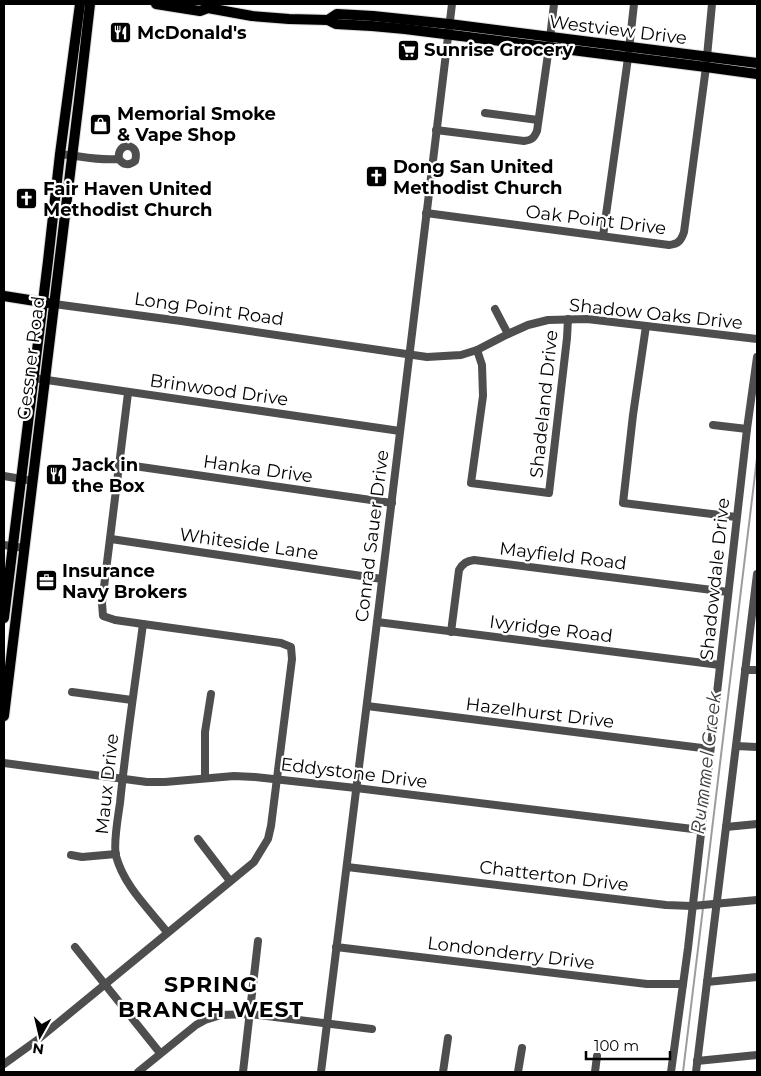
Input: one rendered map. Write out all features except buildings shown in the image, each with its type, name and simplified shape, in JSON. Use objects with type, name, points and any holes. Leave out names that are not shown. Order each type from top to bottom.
[{"type":"main road","name":"Gessner Road","points":[[4,614],[8,545],[20,479],[34,378],[69,82],[82,11],[90,4]]},
{"type":"main road","name":"Westview Drive","points":[[156,4],[200,10],[206,6],[252,16],[328,20],[336,24],[448,30],[707,62],[757,63]]},
{"type":"main road","name":"Gessner Road","points":[[4,716],[81,83],[82,11]]},
{"type":"main road","name":"Westview Drive","points":[[707,62],[757,74]]},
{"type":"main road","points":[[69,82],[81,83]]},
{"type":"main road","name":"Long Point Road","points":[[4,296],[54,304]]},
{"type":"street","name":"Conrad Sauer Drive","points":[[321,1072],[452,4]]},
{"type":"street","points":[[436,130],[524,141],[533,139],[537,131],[554,4]]},
{"type":"street","points":[[603,236],[634,4]]},
{"type":"street","name":"Oak Point Drive","points":[[426,213],[669,245],[680,242],[686,220],[707,62],[712,4]]},
{"type":"street","points":[[485,113],[538,120]]},
{"type":"street","points":[[60,154],[104,160],[119,159]]},
{"type":"street","name":"Long Point Road","points":[[54,304],[409,355]]},
{"type":"street","points":[[495,310],[508,334]]},
{"type":"street","name":"Shadow Oaks Drive","points":[[409,355],[427,357],[461,354],[477,350],[528,325],[548,320],[568,319],[587,319],[757,339]]},
{"type":"street","name":"Shadeland Drive","points":[[477,350],[482,365],[483,396],[471,483],[549,493],[568,319]]},
{"type":"street","points":[[646,326],[623,503],[736,517]]},
{"type":"street","name":"Shadowdale Drive","points":[[671,1072],[696,906],[701,830],[710,749],[736,517],[757,357]]},
{"type":"street","name":"Brinwood Drive","points":[[34,378],[400,431]]},
{"type":"street","points":[[4,1064],[36,1041],[254,862],[268,839],[271,826],[292,659],[291,647],[281,643],[116,620],[103,616],[102,604],[128,392]]},
{"type":"street","points":[[713,425],[747,429]]},
{"type":"street","name":"Hanka Drive","points":[[120,464],[392,503]]},
{"type":"street","points":[[4,476],[33,481]]},
{"type":"street","name":"Whiteside Lane","points":[[111,539],[382,579]]},
{"type":"street","points":[[8,545],[24,548]]},
{"type":"street","name":"Mayfield Road","points":[[451,632],[459,570],[467,561],[474,560],[728,592]]},
{"type":"street","points":[[696,1072],[707,982],[713,904],[726,827],[756,596],[757,574]]},
{"type":"street","points":[[4,614],[16,613]]},
{"type":"street","name":"Ivyridge Road","points":[[377,622],[720,665]]},
{"type":"street","name":"Maux Drive","points":[[143,624],[122,779],[116,854],[127,880],[136,894],[167,932]]},
{"type":"street","points":[[746,670],[757,670]]},
{"type":"street","points":[[72,692],[132,700]]},
{"type":"street","points":[[205,778],[205,732],[211,694]]},
{"type":"street","name":"Hazelhurst Drive","points":[[366,706],[710,749]]},
{"type":"street","points":[[736,746],[757,747]]},
{"type":"street","name":"Eddystone Drive","points":[[4,763],[147,782],[234,776],[277,779],[701,830]]},
{"type":"street","points":[[726,827],[757,824]]},
{"type":"street","points":[[198,839],[230,881]]},
{"type":"street","points":[[71,855],[116,854]]},
{"type":"street","name":"Chatterton Drive","points":[[347,867],[666,905],[696,906],[757,900]]},
{"type":"street","points":[[243,1072],[258,941]]},
{"type":"street","points":[[75,947],[160,1053]]},
{"type":"street","name":"Londonderry Drive","points":[[336,947],[638,983],[683,984]]},
{"type":"street","points":[[707,982],[757,977]]},
{"type":"street","points":[[138,1072],[184,1034],[205,1020],[221,1015],[250,1014],[372,1028]]},
{"type":"street","points":[[443,1072],[448,1038]]},
{"type":"street","points":[[518,1072],[522,1048]]},
{"type":"street","points":[[697,1060],[757,1054]]},
{"type":"street","points":[[595,1072],[597,1056]]},
{"type":"waterway","name":"Rummel Creek","points":[[703,904],[757,458]]},
{"type":"waterway","name":"Rummel Creek","points":[[683,1072],[703,908]]},
{"type":"place","name":"McDonald's","points":[[121,33]]},
{"type":"place","name":"Sunrise Grocery","points":[[408,50]]},
{"type":"place","name":"Memorial Smoke & Vape Shop","points":[[101,124]]},
{"type":"place","name":"Dong San United Methodist Church","points":[[377,177]]},
{"type":"place","name":"Fair Haven United Methodist Church","points":[[27,199]]},
{"type":"place","name":"Jack in the Box","points":[[56,475]]},
{"type":"place","name":"Insurance Navy Brokers","points":[[46,581]]},
{"type":"district","name":"SPRING BRANCH WEST","points":[[211,996]]}]
